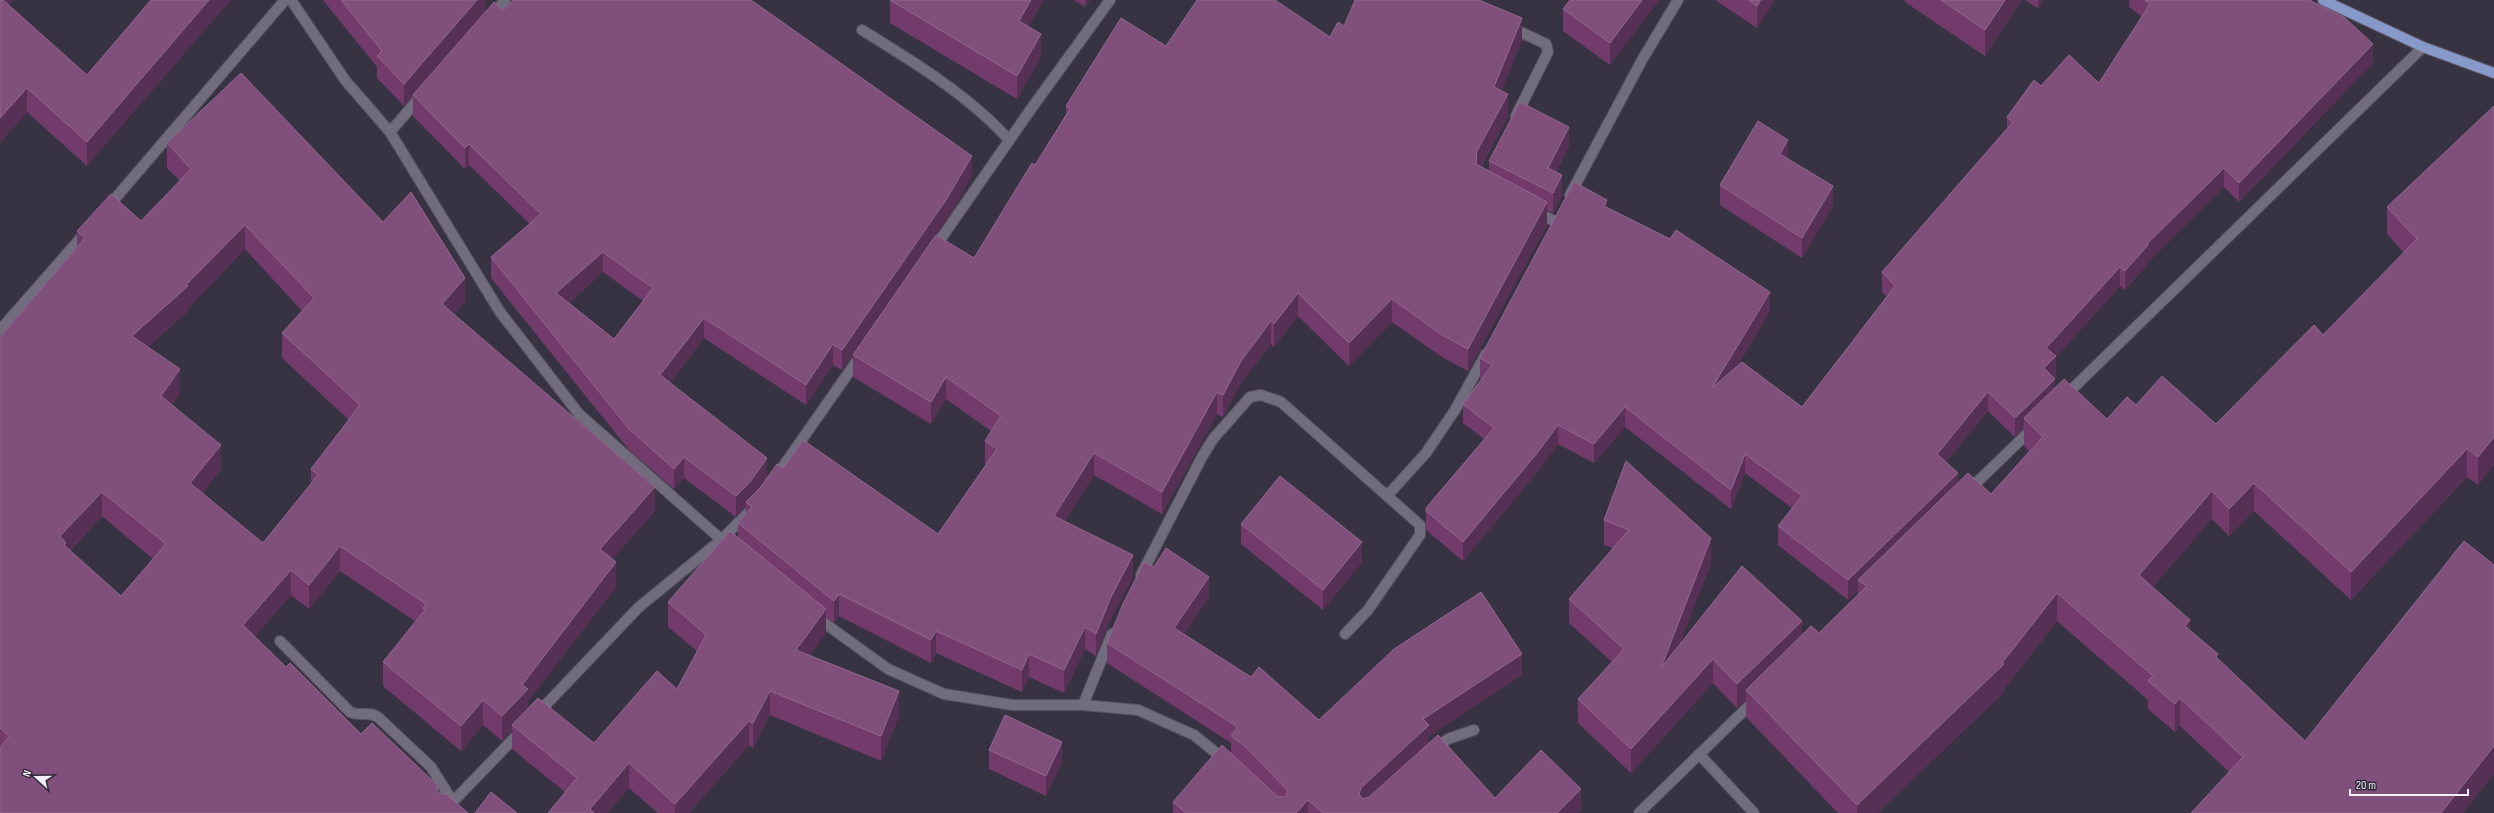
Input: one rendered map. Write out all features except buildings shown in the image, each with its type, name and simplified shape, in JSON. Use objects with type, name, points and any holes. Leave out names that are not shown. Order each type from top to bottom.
[{"type":"main road","points":[[2323,0],[2423,47],[2494,73]]},
{"type":"street","points":[[0,330],[97,220],[285,0]]},
{"type":"street","points":[[290,0],[345,80],[390,132],[500,312],[579,414],[721,540],[739,554]]},
{"type":"street","points":[[484,24],[505,0]]},
{"type":"street","points":[[925,262],[1009,140],[1110,0]]},
{"type":"street","points":[[1522,205],[1558,218],[1642,60],[1678,0]]},
{"type":"street","points":[[1503,24],[1546,44],[1548,52],[1536,80],[1512,124]]},
{"type":"street","points":[[862,30],[968,102],[992,120],[1009,140]]},
{"type":"street","points":[[2058,403],[2423,47]]},
{"type":"street","points":[[390,132],[427,90]]},
{"type":"street","points":[[768,488],[867,346]]},
{"type":"street","points":[[1387,496],[1426,453],[1455,410],[1489,348]]},
{"type":"street","points":[[1135,586],[1202,457],[1213,439],[1250,397],[1261,396],[1281,402],[1420,525],[1420,535],[1368,610],[1344,634]]},
{"type":"street","points":[[1961,498],[2041,420]]},
{"type":"street","points":[[442,813],[639,607],[721,540],[755,507]]},
{"type":"street","points":[[805,608],[888,669],[944,694],[1012,705],[1083,705],[1138,710],[1194,735],[1236,768]]},
{"type":"street","points":[[1083,705],[1117,622]]},
{"type":"street","points":[[280,641],[350,712],[355,714],[371,714],[379,718],[431,768],[453,802]]},
{"type":"street","points":[[1639,813],[1762,693]]},
{"type":"street","points":[[1425,758],[1448,739],[1474,730]]},
{"type":"street","points":[[1699,754],[1754,813]]}]
